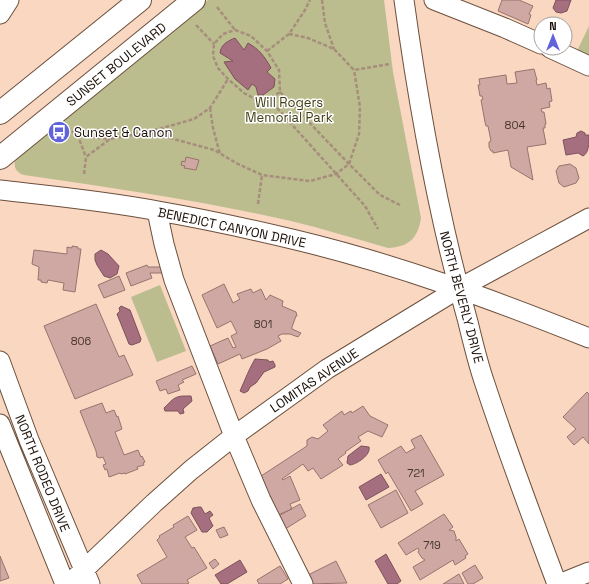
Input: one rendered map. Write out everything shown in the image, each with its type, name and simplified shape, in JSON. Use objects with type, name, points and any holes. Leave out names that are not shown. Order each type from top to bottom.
[{"type":"main road","points":[[0,113],[140,0]]},
{"type":"main road","name":"SUNSET BOULEVARD","points":[[0,158],[194,0]]},
{"type":"street","points":[[0,14],[9,0]]},
{"type":"street","name":"NORTH BEVERLY DRIVE","points":[[404,0],[412,60],[429,154],[443,226],[458,289],[485,384],[558,584]]},
{"type":"street","points":[[434,0],[533,40]]},
{"type":"street","points":[[567,56],[589,66]]},
{"type":"street","name":"BENEDICT CANYON DRIVE","points":[[0,190],[83,199],[157,211],[296,240],[365,259],[458,289],[526,313],[589,338]]},
{"type":"street","points":[[157,211],[174,280],[234,436],[261,500],[303,584]]},
{"type":"street","name":"LOMITAS AVENUE","points":[[69,584],[86,577],[154,503],[191,470],[234,436],[327,369],[458,289],[589,218]]},
{"type":"street","name":"NORTH RODEO DRIVE","points":[[0,361],[29,440],[86,577]]},
{"type":"street","name":"NORTH RODEO DRIVE","points":[[0,424],[65,584]]},
{"type":"street","points":[[558,584],[589,572]]},
{"type":"path","points":[[267,51],[289,34],[310,0]]},
{"type":"path","points":[[322,0],[325,23],[334,49]]},
{"type":"path","points":[[217,7],[235,30],[251,36],[267,51],[279,70],[280,92],[380,196],[400,205]]},
{"type":"path","points":[[196,25],[214,44]]},
{"type":"path","points":[[235,30],[223,34],[214,44],[213,56],[218,68],[228,80],[244,93],[257,100],[269,99],[280,92]]},
{"type":"path","points":[[148,132],[214,150],[262,175],[310,181],[336,174],[349,164],[359,134],[360,107],[354,70],[334,49],[308,38],[289,34]]},
{"type":"path","points":[[354,70],[390,64]]},
{"type":"path","points":[[67,128],[78,136],[110,139],[148,132],[194,119],[210,108],[228,80]]},
{"type":"path","points":[[269,99],[364,206],[378,229]]},
{"type":"path","points":[[210,108],[213,128],[220,154]]},
{"type":"path","points":[[78,136],[86,157],[84,174]]},
{"type":"path","points":[[86,157],[110,139]]},
{"type":"path","points":[[258,204],[262,175]]},
{"type":"green space","name":"Will Rogers Memorial Park","points":[[208,0],[384,0],[393,72],[421,218],[418,231],[411,240],[402,246],[388,248],[303,224],[225,207],[158,195],[24,175],[16,170],[15,162],[18,156],[109,83]]},
{"type":"green space","points":[[589,26],[589,59],[576,53]]},
{"type":"green space","points":[[160,285],[186,351],[157,362],[131,297]]},
{"type":"shaded area","points":[[556,0],[571,0],[567,11],[561,13],[556,12],[553,8]]},
{"type":"shaded area","points":[[235,38],[244,50],[248,43],[259,51],[271,68],[267,72],[275,79],[274,87],[263,95],[258,95],[256,87],[252,84],[248,90],[235,79],[224,62],[233,61],[220,53],[222,47],[227,42]]},
{"type":"shaded area","points":[[581,131],[585,133],[585,135],[589,135],[588,150],[585,155],[583,156],[578,153],[566,155],[563,140],[576,137],[577,133]]},
{"type":"shaded area","points":[[101,250],[108,254],[119,266],[117,274],[110,278],[104,276],[95,260],[95,254]]},
{"type":"shaded area","points":[[121,306],[130,310],[141,339],[140,342],[132,345],[129,344],[117,314],[120,311],[119,308]]},
{"type":"shaded area","points":[[255,359],[268,360],[269,362],[273,361],[275,367],[264,372],[256,383],[244,393],[240,391]]},
{"type":"shaded area","points":[[191,396],[192,401],[183,409],[184,413],[180,414],[178,411],[165,411],[164,408],[173,399]]},
{"type":"shaded area","points":[[361,446],[369,447],[366,456],[353,464],[350,465],[347,463],[348,456]]},
{"type":"shaded area","points":[[381,474],[389,487],[366,500],[359,487]]},
{"type":"shaded area","points":[[201,507],[205,514],[210,511],[213,515],[209,518],[213,526],[207,532],[202,532],[191,513],[193,508]]},
{"type":"shaded area","points":[[386,554],[401,581],[397,584],[388,584],[375,561]]},
{"type":"shaded area","points":[[240,560],[247,572],[227,584],[221,584],[215,575]]},
{"type":"building","points":[[502,0],[519,0],[533,6],[529,14],[531,15],[528,24],[498,11]]},
{"type":"building","points":[[534,69],[537,85],[546,83],[547,89],[550,88],[552,101],[549,102],[550,107],[541,109],[542,112],[544,112],[546,124],[545,128],[543,128],[546,144],[527,147],[533,180],[511,167],[508,150],[493,153],[493,151],[491,151],[489,142],[491,141],[488,126],[486,126],[485,122],[481,100],[483,99],[482,96],[480,96],[478,85],[480,85],[479,79],[506,75],[507,84],[517,83],[515,72]]},
{"type":"building","points":[[186,157],[199,160],[196,170],[184,168],[185,166],[181,165],[182,161],[185,162]]},
{"type":"building","points":[[570,164],[576,168],[579,178],[576,183],[564,187],[559,183],[556,171],[559,166]]},
{"type":"building","points":[[72,246],[81,249],[75,292],[63,290],[64,283],[48,280],[47,283],[38,280],[39,267],[32,264],[34,250],[67,254],[67,247],[72,248]]},
{"type":"building","points":[[147,265],[148,267],[162,267],[162,273],[150,273],[152,278],[131,286],[126,273]]},
{"type":"building","points":[[119,276],[125,290],[104,298],[98,285]]},
{"type":"building","points":[[224,284],[233,303],[240,299],[237,294],[251,289],[253,293],[261,289],[266,300],[270,295],[283,301],[282,306],[296,312],[297,316],[292,329],[301,333],[298,337],[290,334],[282,334],[278,336],[281,341],[267,349],[242,359],[240,354],[218,364],[210,346],[228,338],[233,348],[236,347],[231,336],[237,333],[231,321],[217,328],[202,295]]},
{"type":"building","points":[[96,304],[119,357],[124,355],[133,375],[75,399],[44,326]]},
{"type":"building","points":[[192,366],[196,374],[182,380],[184,382],[178,385],[180,390],[168,394],[166,389],[160,391],[156,381]]},
{"type":"building","points":[[587,392],[589,394],[589,444],[583,437],[574,445],[567,437],[576,429],[563,417]]},
{"type":"building","points":[[102,403],[106,413],[114,410],[117,417],[118,416],[122,429],[115,432],[124,455],[138,450],[141,457],[142,456],[145,462],[143,463],[144,465],[137,467],[138,469],[125,474],[120,473],[109,477],[107,469],[105,470],[103,465],[106,464],[103,457],[97,457],[80,411]]},
{"type":"building","points":[[363,406],[370,416],[388,425],[382,437],[368,431],[358,437],[361,441],[338,459],[343,465],[321,479],[313,468],[308,471],[303,464],[282,479],[283,480],[290,476],[300,500],[290,504],[292,509],[278,515],[258,478],[307,446],[307,440],[312,437],[318,439],[328,431],[323,425],[342,411],[344,415],[351,411],[352,413]]},
{"type":"building","points":[[421,435],[444,475],[415,491],[423,504],[411,511],[388,472],[386,474],[378,460],[401,446],[406,453],[415,448],[411,440]]},
{"type":"building","points":[[396,490],[408,513],[381,528],[368,505]]},
{"type":"building","points":[[300,504],[306,516],[282,531],[275,518]]},
{"type":"building","points":[[444,514],[453,527],[449,530],[454,531],[456,541],[459,539],[468,554],[465,556],[466,558],[455,565],[453,560],[420,580],[413,567],[425,560],[418,552],[418,548],[406,555],[398,543]]},
{"type":"building","points":[[188,516],[197,530],[185,537],[192,548],[194,547],[207,568],[187,580],[189,583],[187,584],[142,584],[137,575],[167,557],[157,540],[160,537],[159,536]]},
{"type":"building","points":[[224,527],[228,535],[220,538],[216,530]]},
{"type":"building","points":[[0,556],[9,578],[0,581]]},
{"type":"building","points":[[215,559],[219,564],[213,569],[209,563]]},
{"type":"building","points":[[336,561],[347,583],[307,584],[304,577]]},
{"type":"building","points":[[475,565],[483,578],[473,584],[468,584],[462,573]]},
{"type":"building","points":[[280,566],[288,579],[280,584],[259,584],[257,580]]},
{"type":"building","points":[[459,574],[464,584],[443,584]]},
{"type":"place","name":"Sunset & Canon","points":[[59,132]]}]
